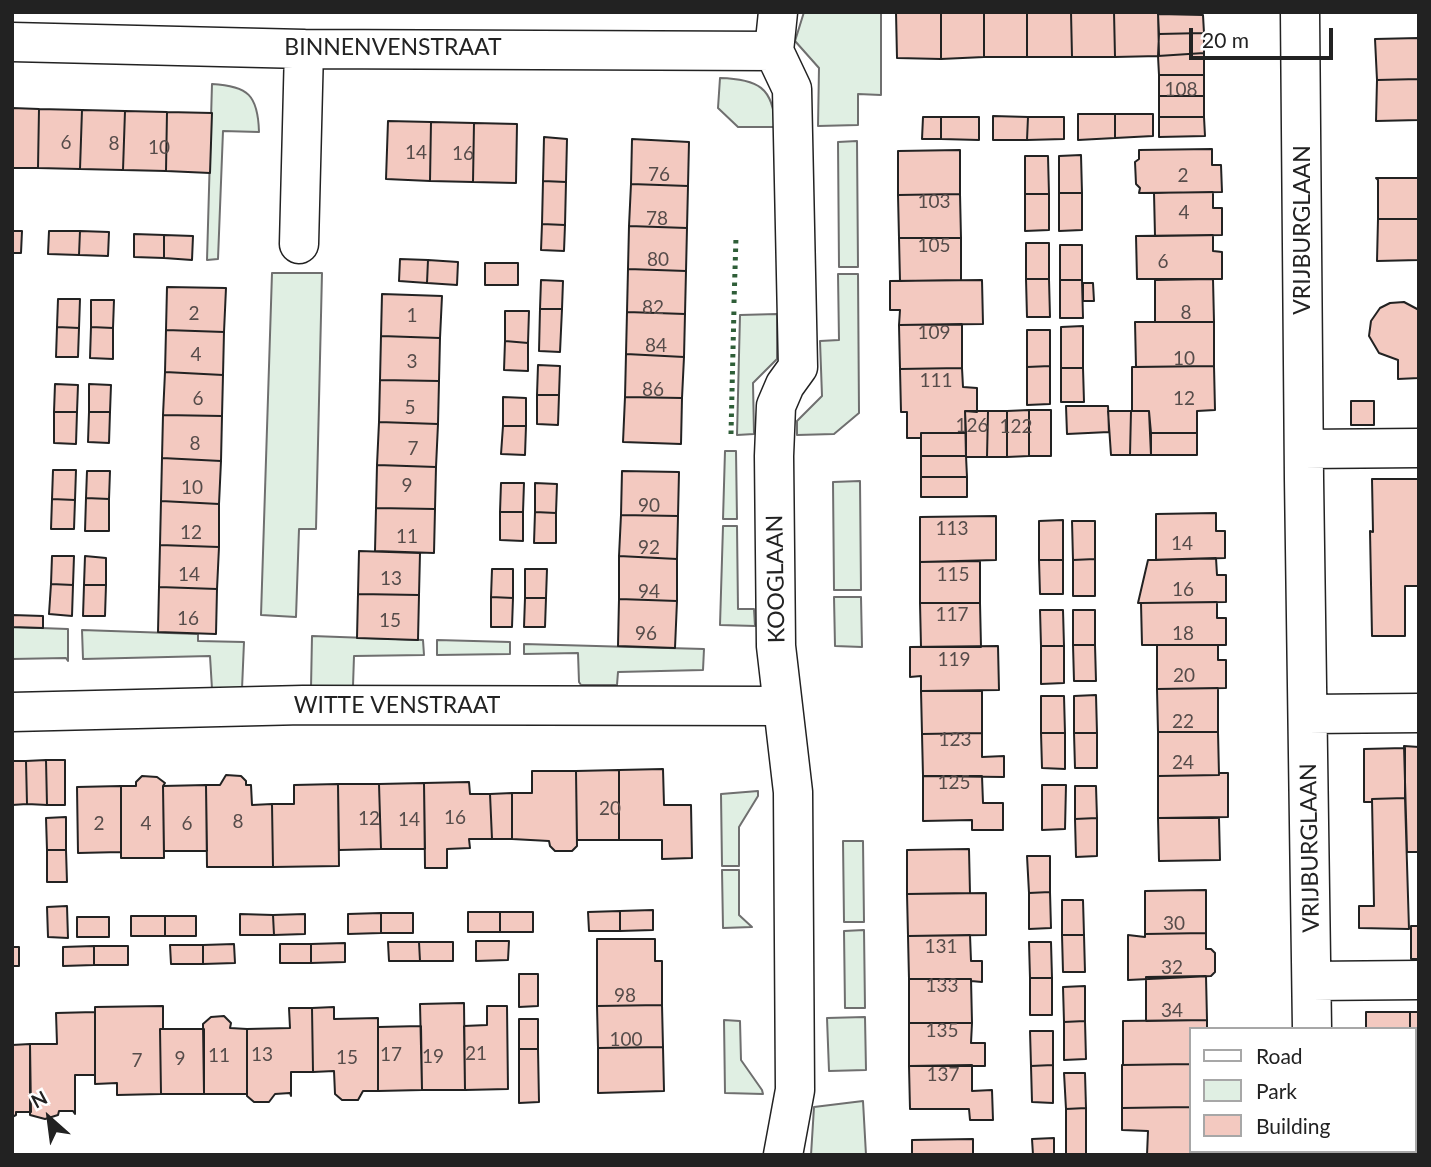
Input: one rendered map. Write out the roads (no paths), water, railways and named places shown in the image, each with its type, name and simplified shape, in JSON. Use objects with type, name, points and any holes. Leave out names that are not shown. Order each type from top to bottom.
[{"type":"street","points":[[774,51],[778,12]]},
{"type":"street","name":"VRIJBURGLAAN","points":[[1300,12],[1312,1027]]},
{"type":"street","name":"BINNENVENSTRAAT","points":[[12,42],[304,49],[774,51]]},
{"type":"street","points":[[299,244],[304,49]]},
{"type":"street","name":"KOOGLAAN","points":[[774,51],[792,89],[798,297],[798,367],[785,385],[776,406],[774,456],[776,646],[793,792],[795,1090],[783,1155]]},
{"type":"street","points":[[1304,449],[1419,448]]},
{"type":"street","name":"WITTE VENSTRAAT","points":[[12,712],[303,705],[782,706]]},
{"type":"street","points":[[1308,714],[1419,713]]},
{"type":"street","points":[[1312,981],[1419,980]]}]
